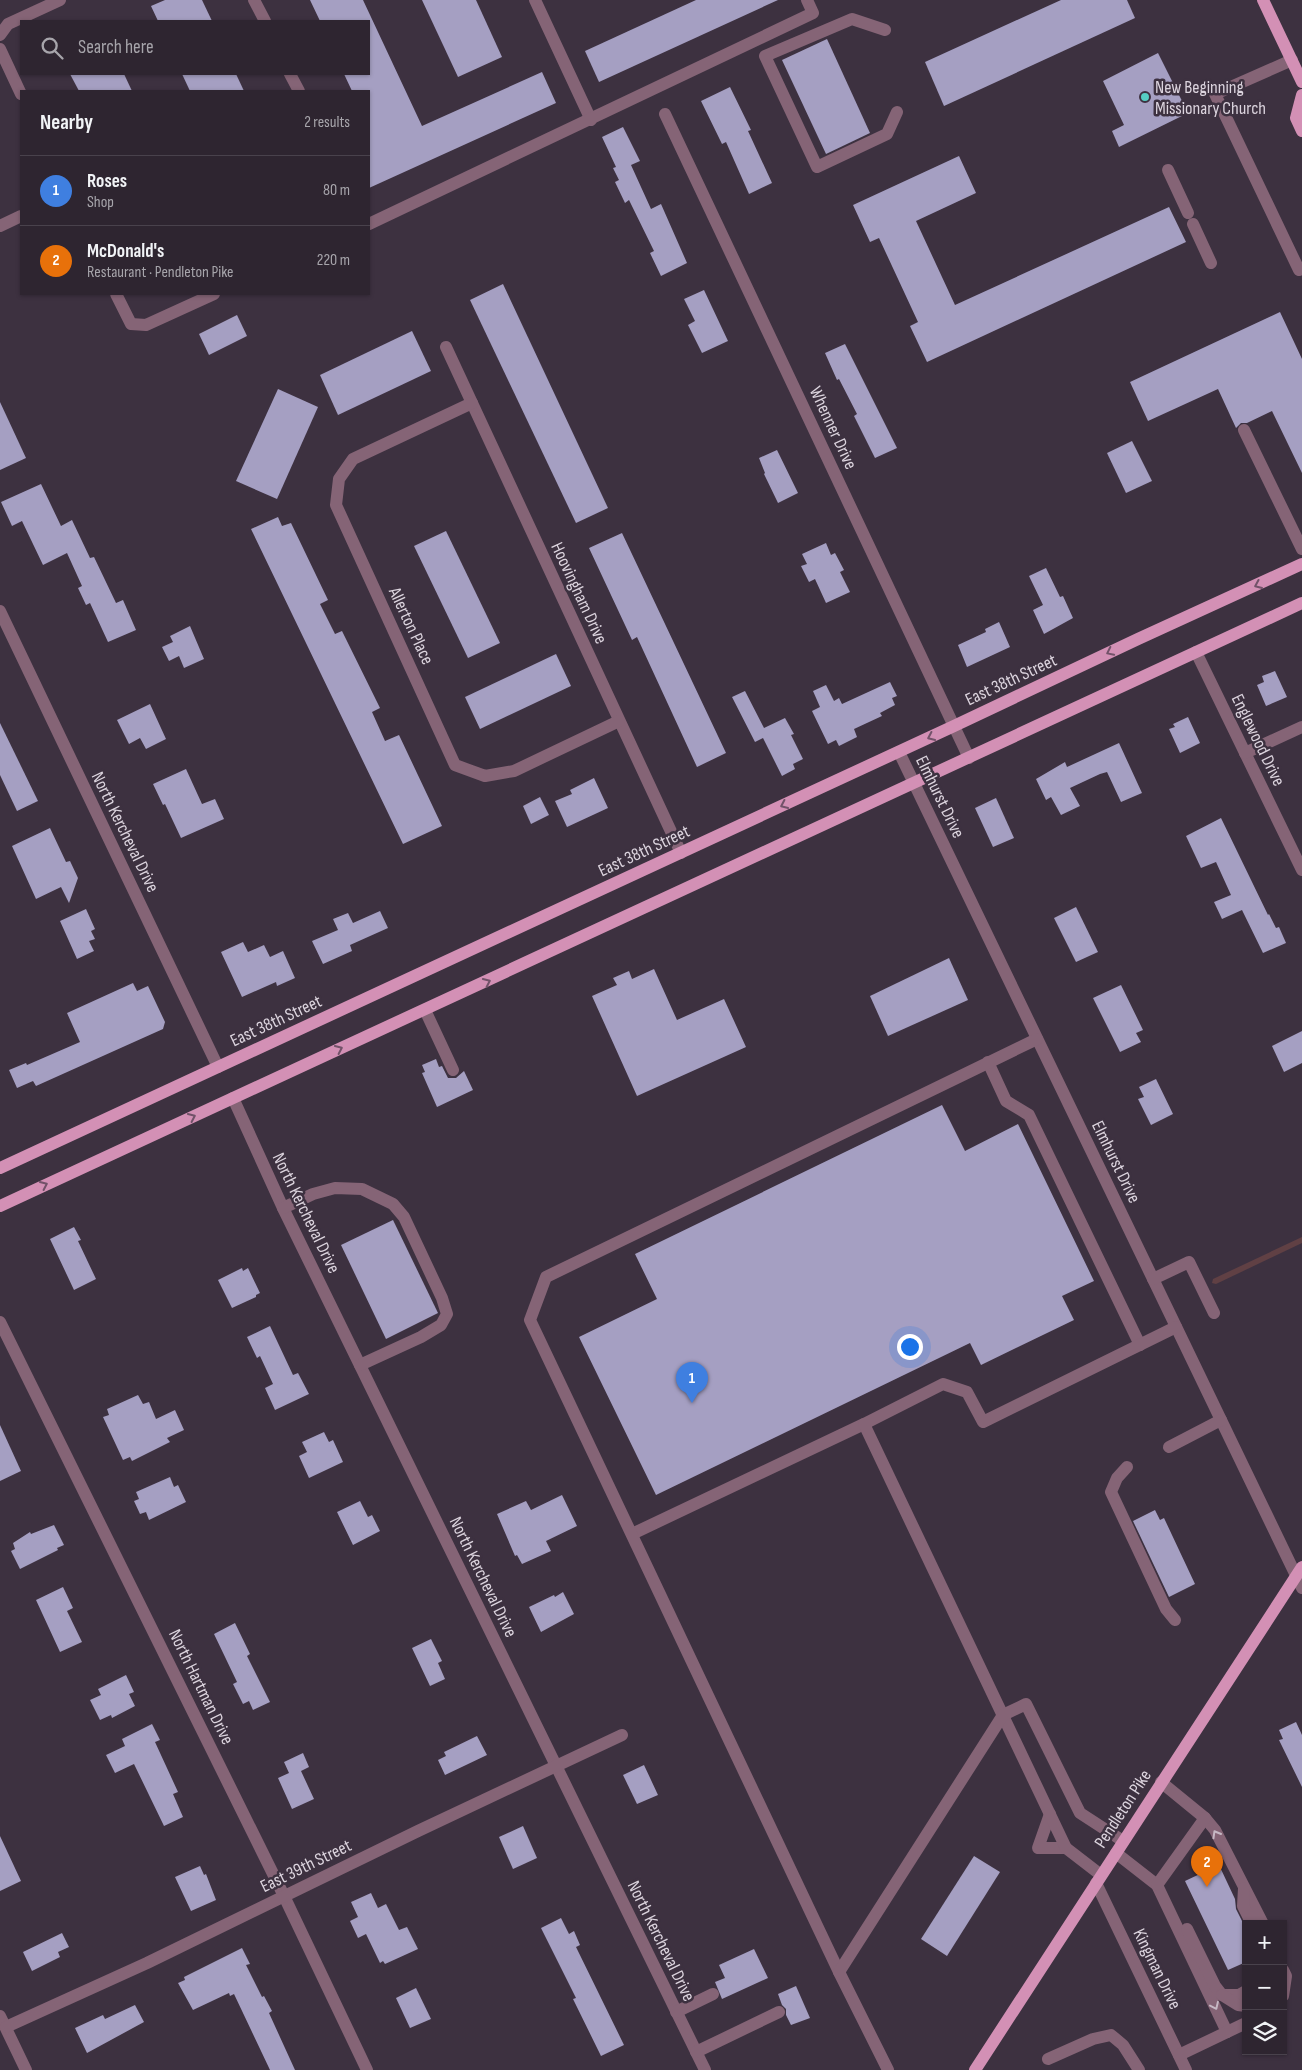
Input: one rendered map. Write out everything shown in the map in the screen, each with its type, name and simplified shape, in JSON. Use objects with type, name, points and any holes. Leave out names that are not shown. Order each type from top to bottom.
[{"type":"main road","points":[[1263,0],[1302,82]]},
{"type":"main road","points":[[1302,95],[1296,118],[1302,132]]},
{"type":"main road","name":"East 38th Street","points":[[0,1168],[1302,564]]},
{"type":"main road","points":[[0,1206],[1302,603]]},
{"type":"main road","name":"Pendleton Pike","points":[[974,2070],[1299,1571]]},
{"type":"street","points":[[0,36],[8,24],[60,0]]},
{"type":"street","points":[[254,0],[264,20]]},
{"type":"street","points":[[535,0],[591,120]]},
{"type":"street","points":[[370,224],[813,13],[807,0]]},
{"type":"street","points":[[885,30],[852,19],[765,56],[817,167],[887,134],[897,112]]},
{"type":"street","points":[[0,49],[20,92]]},
{"type":"street","points":[[1292,60],[1215,94],[1299,270]]},
{"type":"street","points":[[291,75],[298,90]]},
{"type":"street","name":"Whenner Drive","points":[[666,114],[968,758]]},
{"type":"street","points":[[1168,170],[1211,264]]},
{"type":"street","points":[[0,226],[20,216]]},
{"type":"street","points":[[116,295],[130,324],[146,325],[212,295]]},
{"type":"street","name":"Hoovingham Drive","points":[[446,347],[680,853]]},
{"type":"street","name":"Allerton Place","points":[[472,403],[353,459],[339,479],[336,505],[455,765],[484,776],[514,772],[619,721]]},
{"type":"street","points":[[1244,430],[1302,549]]},
{"type":"street","name":"North Kercheval Drive","points":[[0,611],[218,1067]]},
{"type":"street","name":"Englewood Drive","points":[[1196,652],[1302,870]]},
{"type":"street","points":[[1245,753],[1302,727]]},
{"type":"street","name":"Elmhurst Drive","points":[[899,752],[1221,1420],[1299,1571],[1302,1588]]},
{"type":"street","points":[[425,1010],[453,1070]]},
{"type":"street","points":[[888,2070],[839,1972],[530,1320],[546,1277],[1037,1039]]},
{"type":"street","points":[[988,1062],[1006,1101],[1029,1115],[1140,1345]]},
{"type":"street","name":"North Kercheval Drive","points":[[233,1098],[283,1208],[705,2070]]},
{"type":"street","points":[[283,1208],[313,1194],[334,1188],[362,1188],[392,1204],[404,1218],[442,1298],[447,1314],[441,1325],[421,1337],[360,1365]]},
{"type":"street","points":[[1153,1279],[1189,1262],[1214,1312]]},
{"type":"street","name":"North Hartman Drive","points":[[0,1322],[284,1896],[367,2070]]},
{"type":"street","points":[[632,1534],[864,1424],[943,1384],[967,1392],[982,1422],[1176,1327]]},
{"type":"street","points":[[1169,1447],[1221,1420]]},
{"type":"street","points":[[864,1424],[1066,1848],[1099,1879]]},
{"type":"street","points":[[1126,1467],[1117,1478],[1111,1492],[1166,1609],[1175,1620]]},
{"type":"street","points":[[839,1972],[1003,1715],[1026,1704],[1080,1813],[1123,1841]]},
{"type":"street","name":"East 39th Street","points":[[3,2021],[147,1963],[556,1765],[622,1735]]},
{"type":"street","points":[[1161,1782],[1205,1818],[1215,1830],[1261,1920]]},
{"type":"street","points":[[1050,1814],[1038,1848],[1066,1848]]},
{"type":"street","points":[[1157,1885],[1205,1818]]},
{"type":"street","points":[[1116,1853],[1157,1885],[1227,2032]]},
{"type":"street","name":"Kingman Drive","points":[[1099,1879],[1186,2070]]},
{"type":"street","points":[[1244,1887],[1243,1906],[1250,1920]]},
{"type":"street","points":[[1164,1899],[1177,1909],[1222,1995],[1242,2006]]},
{"type":"street","points":[[1222,1995],[1242,1993]]},
{"type":"street","points":[[676,2012],[713,1994]]},
{"type":"street","points":[[696,2052],[779,2012]]},
{"type":"street","points":[[3,2021],[26,2070]]},
{"type":"street","points":[[1179,2055],[1242,2025]]},
{"type":"street","points":[[1048,2059],[1093,2039],[1111,2035],[1123,2045],[1140,2070]]},
{"type":"shaded area","points":[[1302,1237],[1302,1243],[1216,1284],[1212,1283],[1213,1279]]},
{"type":"building","points":[[165,0],[202,0],[212,20],[158,20],[151,6]]},
{"type":"building","points":[[310,0],[363,0],[422,126],[542,72],[556,103],[370,188],[370,90],[352,90],[344,75],[370,75],[370,20],[320,20]]},
{"type":"building","points":[[422,0],[476,0],[502,57],[458,77]]},
{"type":"building","points":[[696,0],[778,0],[599,82],[585,51]]},
{"type":"building","points":[[1061,0],[1127,0],[1135,18],[944,106],[925,62]]},
{"type":"building","points":[[827,39],[870,133],[826,154],[782,60]]},
{"type":"building","name":"New Beginning Missionary Church","points":[[1158,53],[1188,113],[1119,147],[1112,131],[1124,125],[1103,81]]},
{"type":"building","points":[[71,75],[124,75],[132,90],[78,90]]},
{"type":"building","points":[[182,75],[236,75],[244,90],[190,90]]},
{"type":"building","points":[[730,87],[751,130],[748,131],[772,183],[749,194],[726,142],[722,144],[701,101]]},
{"type":"building","points":[[623,127],[640,161],[631,165],[651,209],[661,204],[687,263],[661,276],[650,253],[654,251],[629,200],[625,203],[615,182],[619,180],[613,168],[616,167],[602,137]]},
{"type":"building","points":[[959,156],[976,193],[916,221],[955,305],[1169,207],[1186,242],[927,362],[910,326],[918,322],[879,238],[870,242],[853,205]]},
{"type":"building","points":[[503,284],[608,508],[576,523],[470,300]]},
{"type":"building","points":[[704,290],[728,341],[702,353],[688,325],[695,321],[684,299]]},
{"type":"building","points":[[1280,312],[1302,359],[1302,473],[1272,411],[1247,423],[1241,423],[1236,428],[1218,389],[1148,421],[1130,382]]},
{"type":"building","points":[[237,315],[247,336],[209,355],[199,334]]},
{"type":"building","points":[[412,331],[431,371],[338,415],[320,375]]},
{"type":"building","points":[[845,344],[897,448],[875,458],[854,416],[857,414],[839,379],[837,380],[825,353]]},
{"type":"building","points":[[278,389],[318,407],[277,499],[236,481]]},
{"type":"building","points":[[0,402],[26,458],[0,470]]},
{"type":"building","points":[[1132,441],[1152,481],[1126,493],[1107,453]]},
{"type":"building","points":[[777,450],[798,493],[778,503],[764,474],[759,458]]},
{"type":"building","points":[[41,484],[61,526],[72,520],[90,558],[94,557],[116,603],[123,600],[136,630],[108,642],[90,603],[86,605],[78,588],[82,586],[67,553],[43,565],[22,521],[12,526],[1,502]]},
{"type":"building","points":[[278,517],[282,526],[291,523],[328,600],[320,604],[335,634],[342,631],[380,708],[372,712],[385,741],[399,735],[442,826],[403,844],[251,529]]},
{"type":"building","points":[[446,531],[500,643],[468,658],[414,546]]},
{"type":"building","points":[[622,533],[726,753],[697,767],[637,637],[632,640],[589,548]]},
{"type":"building","points":[[826,543],[831,555],[835,553],[844,570],[840,572],[850,592],[826,603],[815,579],[809,582],[801,566],[807,564],[802,554]]},
{"type":"building","points":[[1046,568],[1060,597],[1063,596],[1073,618],[1044,634],[1033,610],[1043,605],[1029,576]]},
{"type":"building","points":[[999,622],[1010,647],[967,667],[958,645],[986,632],[985,629]]},
{"type":"building","points":[[190,626],[204,659],[184,668],[179,656],[169,661],[162,647],[173,642],[170,636]]},
{"type":"building","points":[[556,654],[571,686],[480,729],[465,697]]},
{"type":"building","points":[[1275,671],[1287,697],[1266,706],[1257,685],[1264,682],[1262,676]]},
{"type":"building","points":[[890,682],[897,696],[892,698],[895,705],[880,713],[882,716],[854,729],[857,737],[839,746],[836,740],[828,744],[812,711],[820,707],[813,691],[826,685],[834,701],[839,698],[842,704]]},
{"type":"building","points":[[745,691],[764,728],[785,718],[794,734],[791,735],[803,759],[793,764],[795,769],[782,776],[763,738],[755,742],[732,697]]},
{"type":"building","points":[[150,704],[166,739],[146,749],[140,738],[129,744],[117,720]]},
{"type":"building","points":[[1188,717],[1200,743],[1180,753],[1169,729],[1175,727],[1173,724]]},
{"type":"building","points":[[0,723],[38,801],[17,811],[0,775]]},
{"type":"building","points":[[1119,743],[1142,793],[1121,802],[1107,772],[1070,788],[1080,806],[1061,815],[1051,797],[1046,800],[1036,779],[1065,762],[1067,767]]},
{"type":"building","points":[[186,769],[202,804],[215,799],[224,819],[181,838],[153,784]]},
{"type":"building","points":[[594,778],[608,808],[567,827],[555,801],[572,794],[570,790]]},
{"type":"building","points":[[540,797],[549,815],[531,824],[523,806]]},
{"type":"building","points":[[996,798],[1014,838],[993,847],[975,808]]},
{"type":"building","points":[[1221,818],[1268,915],[1276,928],[1279,927],[1286,943],[1263,953],[1242,910],[1222,919],[1214,902],[1231,895],[1216,862],[1201,868],[1186,836]]},
{"type":"building","points":[[50,828],[66,862],[70,861],[78,878],[69,903],[61,887],[36,899],[12,846]]},
{"type":"building","points":[[1076,907],[1098,952],[1076,962],[1054,918]]},
{"type":"building","points":[[86,909],[95,929],[91,931],[95,939],[89,941],[94,951],[77,959],[60,921]]},
{"type":"building","points":[[380,911],[388,928],[350,945],[352,951],[323,964],[312,941],[338,930],[333,919],[348,913],[353,923]]},
{"type":"building","points":[[243,942],[248,952],[264,945],[270,957],[283,951],[295,978],[277,986],[276,982],[242,997],[221,952]]},
{"type":"building","points":[[949,958],[968,1000],[888,1036],[870,996]]},
{"type":"building","points":[[654,969],[677,1020],[724,999],[746,1047],[637,1096],[592,996],[617,985],[613,978],[629,971],[632,979]]},
{"type":"building","points":[[133,983],[137,991],[148,986],[165,1022],[163,1029],[36,1086],[33,1081],[17,1088],[9,1070],[26,1063],[27,1065],[80,1042],[67,1013]]},
{"type":"building","points":[[1121,985],[1143,1030],[1136,1033],[1141,1042],[1120,1052],[1093,998]]},
{"type":"building","points":[[1302,1031],[1302,1063],[1284,1072],[1272,1046]]},
{"type":"building","points":[[436,1059],[439,1067],[442,1066],[448,1078],[456,1078],[464,1071],[473,1090],[437,1107],[422,1073],[425,1072],[422,1065]]},
{"type":"building","points":[[1156,1079],[1173,1114],[1151,1125],[1138,1099],[1144,1097],[1139,1087]]},
{"type":"building","points":[[942,1105],[965,1151],[1018,1124],[1094,1281],[1062,1296],[1074,1320],[981,1365],[970,1343],[656,1495],[579,1337],[657,1299],[635,1254]]},
{"type":"building","points":[[393,1220],[438,1313],[386,1339],[341,1245]]},
{"type":"building","points":[[74,1227],[81,1240],[78,1241],[96,1279],[74,1290],[50,1239]]},
{"type":"building","points":[[242,1268],[243,1271],[248,1268],[260,1293],[256,1297],[232,1308],[218,1280]]},
{"type":"building","points":[[270,1326],[293,1375],[298,1373],[309,1394],[275,1410],[265,1388],[273,1384],[260,1356],[257,1358],[247,1337]]},
{"type":"building","points":[[138,1395],[143,1404],[149,1402],[156,1419],[175,1410],[184,1430],[167,1438],[170,1442],[132,1461],[130,1457],[123,1460],[103,1417],[109,1415],[107,1409]]},
{"type":"building","points":[[0,1425],[21,1471],[0,1481]]},
{"type":"building","points":[[324,1432],[329,1442],[333,1440],[343,1462],[309,1478],[299,1456],[307,1452],[302,1442]]},
{"type":"building","points":[[170,1477],[174,1487],[178,1485],[186,1502],[149,1520],[146,1512],[140,1514],[134,1501],[139,1499],[136,1492]]},
{"type":"building","points":[[562,1495],[577,1526],[546,1541],[551,1551],[522,1564],[517,1555],[515,1556],[497,1514],[526,1501],[531,1510]]},
{"type":"building","points":[[360,1501],[368,1517],[372,1515],[380,1531],[353,1545],[337,1512]]},
{"type":"building","points":[[1155,1510],[1160,1520],[1164,1518],[1195,1584],[1169,1597],[1133,1521]]},
{"type":"building","points":[[54,1525],[64,1545],[57,1548],[58,1550],[20,1569],[11,1551],[15,1549],[13,1543],[30,1532],[31,1534]]},
{"type":"building","points":[[63,1587],[73,1608],[67,1611],[82,1642],[60,1652],[36,1600]]},
{"type":"building","points":[[563,1592],[574,1614],[541,1632],[529,1607]]},
{"type":"building","points":[[235,1623],[250,1654],[247,1656],[270,1702],[253,1710],[249,1701],[243,1704],[233,1684],[237,1682],[214,1634]]},
{"type":"building","points":[[431,1639],[442,1661],[438,1663],[445,1679],[430,1686],[412,1648]]},
{"type":"building","points":[[126,1675],[134,1692],[129,1694],[135,1706],[112,1718],[111,1715],[100,1720],[90,1700],[101,1695],[98,1689]]},
{"type":"building","points":[[1296,1722],[1302,1735],[1302,1787],[1279,1740],[1283,1739],[1279,1730]]},
{"type":"building","points":[[152,1724],[160,1740],[155,1742],[178,1792],[173,1794],[183,1817],[164,1826],[134,1764],[115,1773],[106,1755],[125,1746],[122,1739]]},
{"type":"building","points":[[477,1736],[487,1755],[445,1775],[438,1760],[446,1756],[444,1752]]},
{"type":"building","points":[[303,1753],[309,1767],[301,1771],[314,1799],[292,1809],[278,1778],[289,1773],[284,1762]]},
{"type":"building","points":[[644,1765],[658,1795],[637,1804],[623,1775]]},
{"type":"building","points":[[523,1826],[537,1858],[513,1869],[499,1837]]},
{"type":"building","points":[[0,1836],[21,1881],[0,1891]]},
{"type":"building","points":[[974,1856],[1000,1872],[947,1956],[921,1939]]},
{"type":"building","points":[[1219,1865],[1235,1899],[1236,1909],[1242,1921],[1242,1964],[1228,1970],[1185,1881]]},
{"type":"building","points":[[200,1866],[204,1875],[206,1874],[216,1900],[191,1911],[175,1877]]},
{"type":"building","points":[[371,1893],[378,1908],[386,1904],[399,1930],[407,1927],[418,1949],[385,1964],[383,1961],[380,1963],[366,1934],[358,1938],[350,1921],[358,1917],[351,1902]]},
{"type":"building","points":[[561,1918],[569,1934],[574,1931],[580,1945],[576,1947],[624,2045],[601,2056],[573,1999],[576,1998],[541,1928]]},
{"type":"building","points":[[62,1933],[69,1947],[58,1952],[60,1957],[32,1971],[23,1952]]},
{"type":"building","points":[[242,1948],[250,1964],[246,1965],[262,1997],[264,1996],[272,2011],[269,2013],[295,2070],[270,2070],[234,1994],[230,1996],[229,1993],[193,2010],[178,1983],[185,1980],[184,1977]]},
{"type":"building","points":[[754,1949],[768,1978],[722,1999],[715,1982],[725,1978],[719,1965]]},
{"type":"building","points":[[796,1986],[810,2018],[791,2025],[786,2015],[786,2009],[782,2005],[778,1994]]},
{"type":"building","points":[[416,1988],[431,2019],[410,2028],[396,1998]]},
{"type":"building","points":[[135,2005],[144,2022],[87,2053],[75,2028],[103,2015],[105,2019]]},
{"type":"place","name":"New Beginning Missionary Church","points":[[1145,97]]},
{"type":"place","name":"Roses","points":[[692,1403]]},
{"type":"place","name":"McDonald's","points":[[1207,1887]]}]
